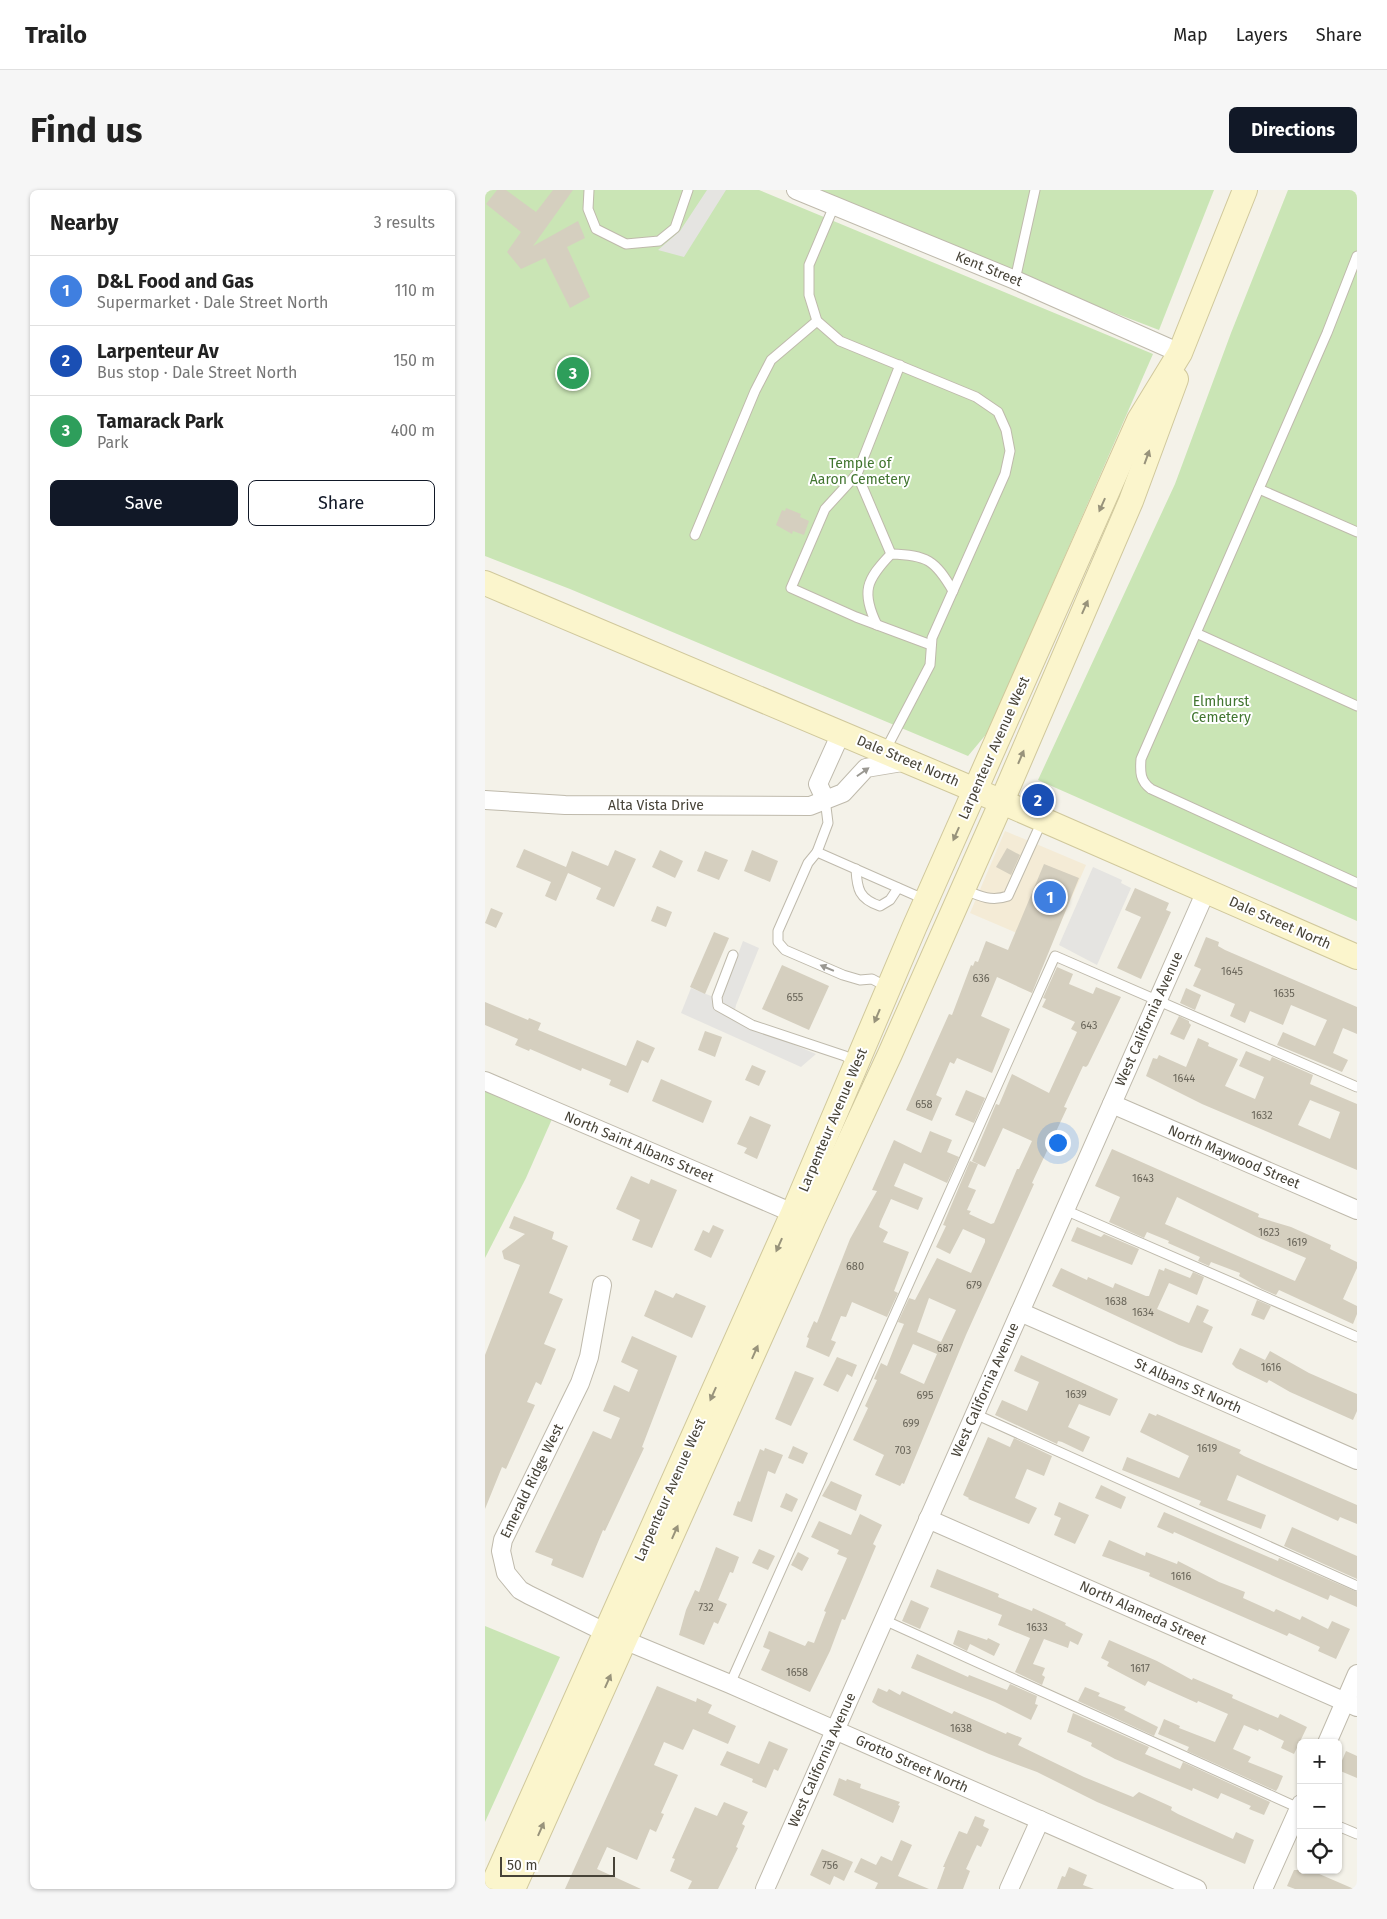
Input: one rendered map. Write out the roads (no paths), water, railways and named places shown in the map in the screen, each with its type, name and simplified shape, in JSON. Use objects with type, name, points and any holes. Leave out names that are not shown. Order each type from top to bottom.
[{"type":"main road","name":"Larpenteur Avenue West","points":[[513,1889],[793,1213],[889,988],[1139,420],[1180,353],[1245,190]]},
{"type":"main road","name":"Larpenteur Avenue West","points":[[491,1889],[617,1637],[963,889],[1131,502],[1175,382],[1180,353]]},
{"type":"main road","name":"Dale Street North","points":[[485,583],[1002,801],[1357,957]]},
{"type":"street","name":"Kent Street","points":[[796,190],[1015,280],[1180,353]]},
{"type":"street","points":[[825,799],[818,784],[841,733]]},
{"type":"street","name":"Alta Vista Drive","points":[[485,800],[565,805],[810,806],[843,793],[866,768],[908,761]]},
{"type":"street","name":"West California Avenue","points":[[765,1889],[1206,891]]},
{"type":"street","name":"North Saint Albans Street","points":[[485,1081],[793,1213]]},
{"type":"street","name":"North Maywood Street","points":[[1112,1104],[1357,1210]]},
{"type":"street","name":"Emerald Ridge West","points":[[602,1285],[589,1357],[580,1383],[506,1532],[501,1551],[506,1573],[520,1590],[617,1637]]},
{"type":"street","name":"St Albans St North","points":[[1020,1312],[1357,1460]]},
{"type":"street","name":"North Alameda Street","points":[[928,1519],[1351,1704]]},
{"type":"street","name":"Grotto Street North","points":[[617,1637],[731,1684],[1197,1889]]},
{"type":"street","points":[[1329,1739],[1351,1704],[1357,1674]]},
{"type":"street","points":[[1263,1889],[1297,1814]]},
{"type":"street","points":[[1009,1889],[1040,1820]]},
{"type":"lane","points":[[589,190],[588,209],[596,229],[626,244],[659,241],[675,228],[688,190]]},
{"type":"lane","points":[[1015,280],[1035,190]]},
{"type":"lane","points":[[834,206],[809,265],[809,295],[817,321],[841,340],[976,397],[998,412],[1006,430],[1010,452],[1005,474],[932,638],[930,665],[885,751]]},
{"type":"lane","points":[[1357,256],[1327,333],[1141,759],[1140,771],[1142,783],[1151,789],[1357,883]]},
{"type":"lane","points":[[695,535],[755,391],[771,360],[817,321]]},
{"type":"lane","points":[[900,365],[857,474],[825,509],[791,588],[877,625],[931,645]]},
{"type":"lane","points":[[857,474],[891,554]]},
{"type":"lane","points":[[1259,489],[1357,532]]},
{"type":"lane","points":[[891,554],[924,558],[941,570],[953,591]]},
{"type":"lane","points":[[877,625],[869,608],[867,584],[876,569],[891,554]]},
{"type":"lane","points":[[1196,633],[1357,706]]},
{"type":"lane","points":[[825,799],[828,823],[817,852],[808,863],[778,930],[778,942],[785,950],[843,975],[860,980],[872,979],[889,988]]},
{"type":"lane","points":[[963,889],[987,899],[997,900],[1008,896],[1042,820]]},
{"type":"lane","points":[[817,852],[927,901]]},
{"type":"lane","points":[[856,869],[857,888],[862,897],[869,902],[880,906],[889,900],[898,888]]},
{"type":"lane","points":[[733,955],[717,997],[718,1006],[752,1025],[845,1056],[857,1064]]},
{"type":"lane","points":[[731,1684],[1055,956],[1357,1088]]},
{"type":"lane","points":[[1065,1210],[1357,1338]]},
{"type":"lane","points":[[975,1414],[1357,1586]]},
{"type":"lane","points":[[884,1620],[1297,1806]]},
{"type":"lane","points":[[1342,1828],[1357,1834]]},
{"type":"place","name":"Tamarack Park","points":[[573,373]]},
{"type":"place","name":"Larpenteur Av","points":[[1038,800]]},
{"type":"place","name":"D&L Food and Gas","points":[[1050,897]]},
{"type":"park label","name":"Temple of Aaron Cemetery","points":[[860,472]]},
{"type":"park label","name":"Elmhurst Cemetery","points":[[1221,710]]}]
